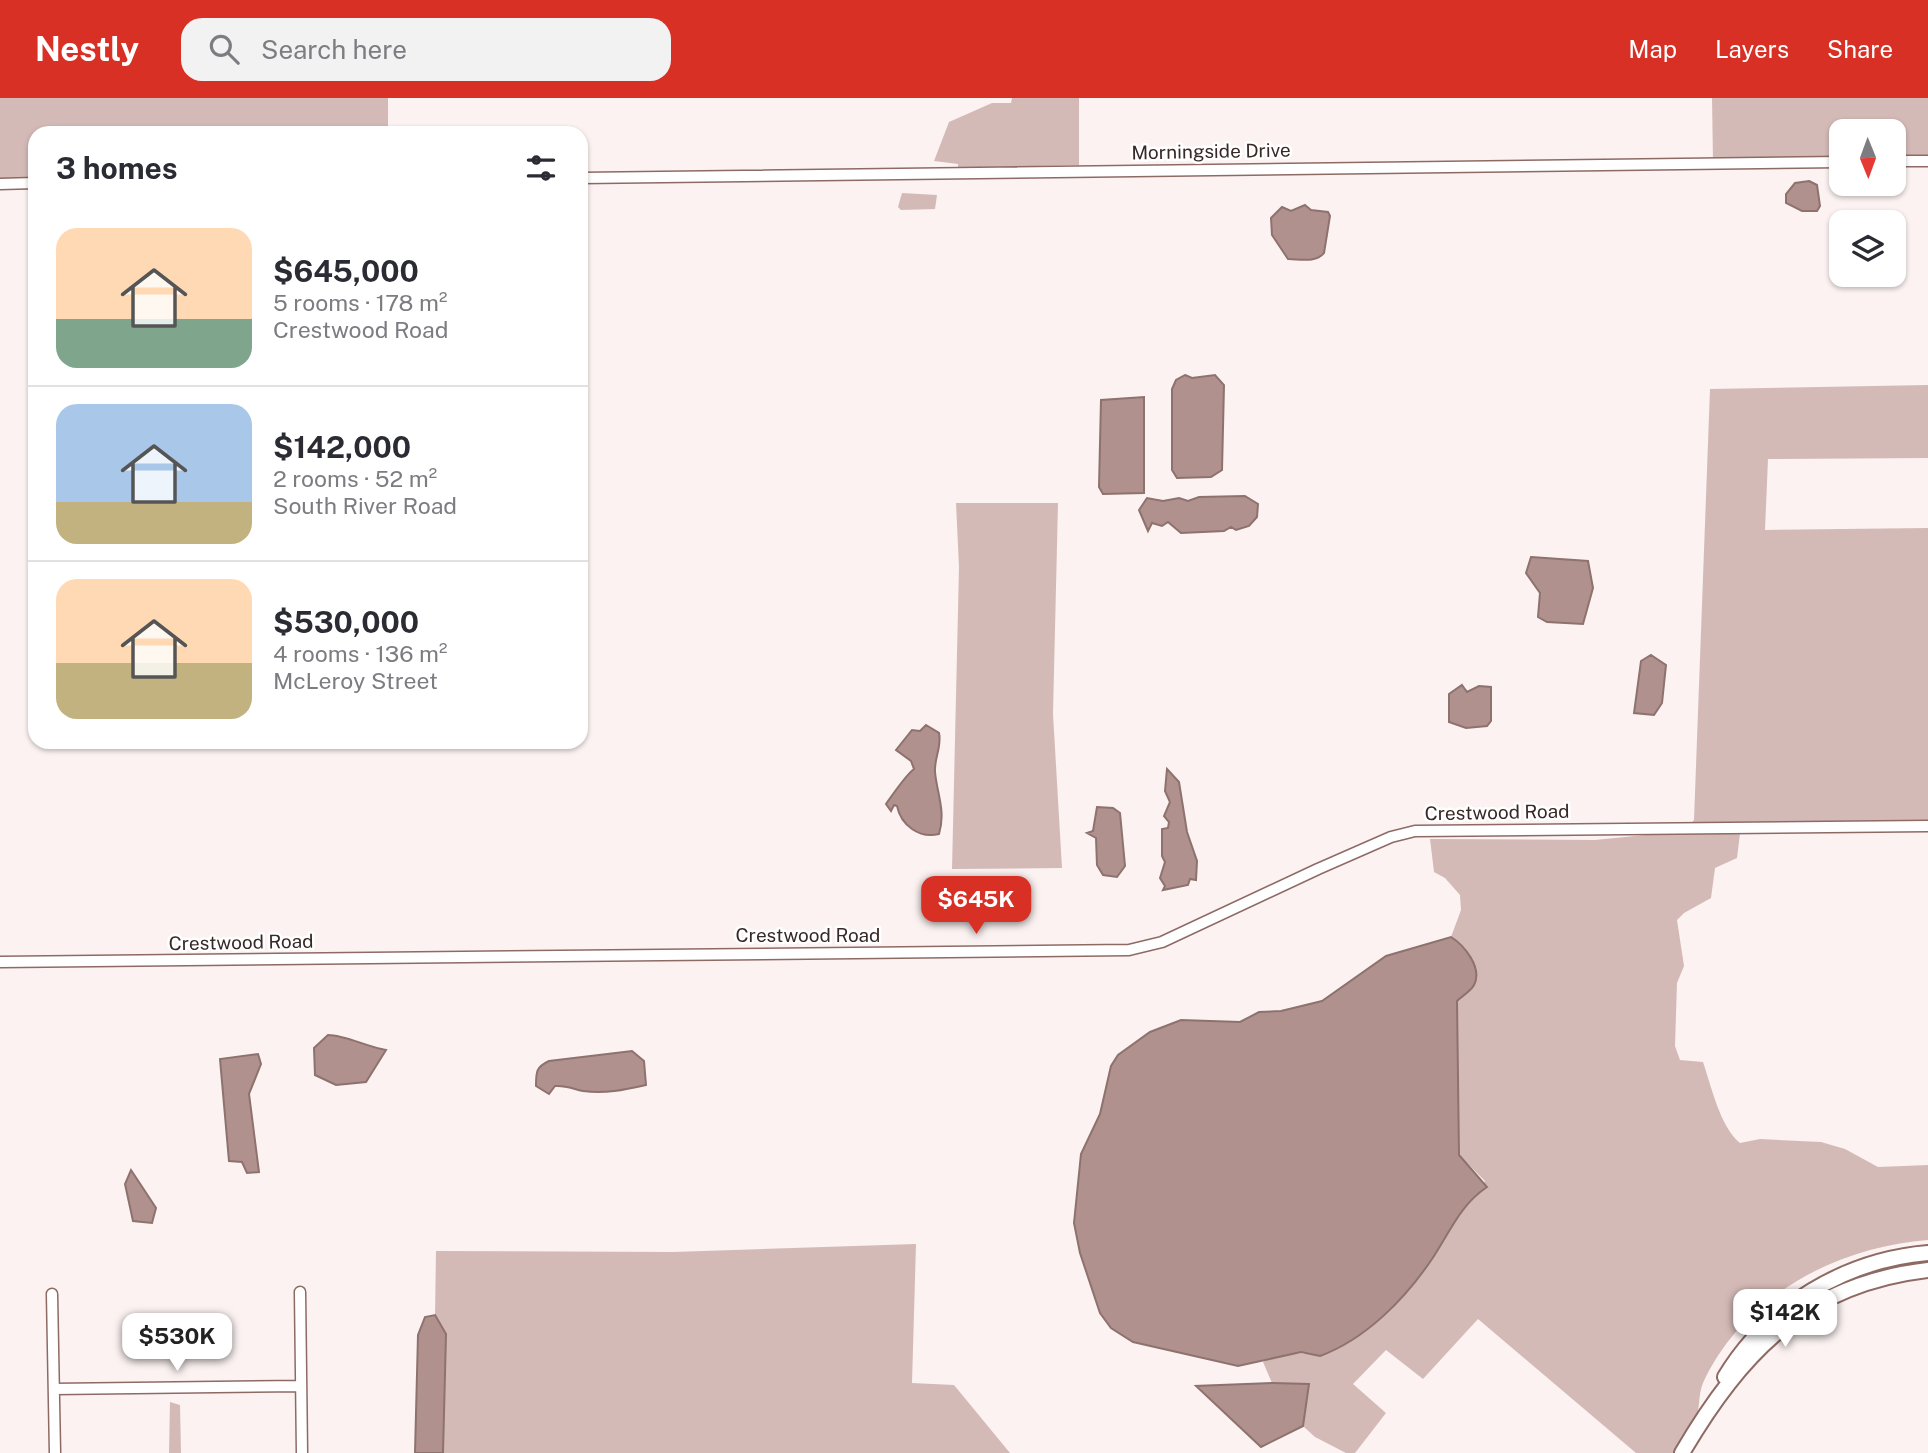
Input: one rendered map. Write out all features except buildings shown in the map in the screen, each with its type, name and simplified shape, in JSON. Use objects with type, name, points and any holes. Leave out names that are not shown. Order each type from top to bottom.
[{"type":"main road","points":[[1682,1453],[1735,1360],[1761,1329],[1800,1298],[1866,1266],[1928,1253]]},
{"type":"main road","points":[[1703,1418],[1749,1359],[1801,1314],[1856,1284],[1878,1277],[1928,1270]]},
{"type":"street","points":[[1906,161],[1928,161]]},
{"type":"street","name":"Morningside Drive","points":[[588,177],[1829,162]]},
{"type":"street","points":[[0,184],[28,183]]},
{"type":"street","name":"Crestwood Road","points":[[0,962],[1129,950],[1162,942],[1331,864],[1391,838],[1415,831],[1928,826]]},
{"type":"street","points":[[300,1292],[302,1453]]},
{"type":"street","points":[[52,1294],[55,1453]]},
{"type":"street","points":[[54,1389],[300,1386]]},
{"type":"shaded area","points":[[0,98],[388,98],[388,126],[28,126],[28,189],[0,190]]},
{"type":"shaded area","points":[[1012,98],[1079,98],[1079,165],[958,168],[958,164],[934,161],[949,122],[992,103],[1011,103]]},
{"type":"shaded area","points":[[1712,98],[1928,98],[1928,159],[1906,159],[1906,119],[1829,119],[1829,160],[1713,162]]},
{"type":"shaded area","points":[[1809,181],[1817,185],[1820,206],[1817,211],[1802,211],[1786,203],[1786,194],[1795,183]]},
{"type":"shaded area","points":[[902,193],[937,195],[935,209],[901,210],[898,207]]},
{"type":"shaded area","points":[[1305,205],[1311,210],[1328,212],[1330,216],[1324,253],[1312,259],[1288,259],[1272,235],[1271,218],[1282,207],[1291,211]]},
{"type":"shaded area","points":[[1185,375],[1192,378],[1215,375],[1224,385],[1222,470],[1211,477],[1177,478],[1172,470],[1172,389],[1176,380]]},
{"type":"shaded area","points":[[1928,385],[1928,458],[1768,459],[1765,530],[1928,528],[1928,827],[1741,825],[1737,858],[1715,868],[1711,898],[1677,920],[1684,966],[1677,983],[1675,1046],[1680,1060],[1703,1062],[1727,1127],[1740,1143],[1760,1139],[1821,1142],[1845,1149],[1878,1167],[1928,1165],[1928,1240],[1860,1253],[1827,1265],[1768,1301],[1742,1325],[1720,1352],[1703,1383],[1694,1424],[1677,1453],[1636,1453],[1478,1319],[1423,1379],[1386,1350],[1353,1384],[1386,1413],[1355,1453],[1346,1453],[1315,1437],[1303,1426],[1309,1385],[1272,1383],[1263,1362],[1283,1354],[1320,1356],[1353,1337],[1381,1316],[1418,1277],[1461,1210],[1485,1181],[1459,1155],[1457,1001],[1474,985],[1472,959],[1451,937],[1461,910],[1460,895],[1445,878],[1434,872],[1430,839],[1595,840],[1685,831],[1694,820],[1710,389]]},
{"type":"shaded area","points":[[1144,397],[1144,493],[1103,494],[1099,487],[1101,400]]},
{"type":"shaded area","points":[[1245,496],[1258,504],[1257,517],[1249,526],[1236,530],[1231,527],[1224,531],[1181,533],[1168,522],[1162,526],[1152,523],[1148,531],[1139,510],[1147,498],[1163,501],[1179,498],[1188,501],[1199,497]]},
{"type":"shaded area","points":[[956,503],[1058,503],[1053,714],[1062,868],[952,869],[959,567]]},
{"type":"shaded area","points":[[1531,557],[1588,561],[1593,588],[1583,624],[1547,622],[1538,617],[1540,593],[1526,573]]},
{"type":"shaded area","points":[[1651,655],[1666,665],[1662,703],[1654,715],[1634,713],[1641,661]]},
{"type":"shaded area","points":[[1462,685],[1467,692],[1479,686],[1491,687],[1491,721],[1487,726],[1466,728],[1449,722],[1449,694]]},
{"type":"shaded area","points":[[926,725],[939,733],[940,738],[935,772],[942,818],[939,834],[932,835],[912,829],[902,819],[897,806],[894,805],[891,811],[886,804],[914,769],[911,761],[896,750],[912,730],[920,731]]},
{"type":"shaded area","points":[[1167,769],[1179,782],[1187,832],[1197,861],[1196,880],[1190,879],[1188,885],[1163,890],[1165,886],[1160,878],[1165,862],[1162,856],[1162,829],[1168,828],[1169,822],[1164,816],[1170,802],[1165,791]]},
{"type":"shaded area","points":[[1097,807],[1113,808],[1120,813],[1125,866],[1117,877],[1103,875],[1097,865],[1096,838],[1087,833],[1093,831]]},
{"type":"shaded area","points":[[1451,937],[1466,951],[1476,971],[1473,987],[1457,1001],[1459,1155],[1487,1187],[1462,1211],[1410,1289],[1369,1328],[1337,1349],[1320,1356],[1301,1352],[1238,1366],[1133,1342],[1111,1328],[1100,1313],[1080,1253],[1074,1223],[1081,1154],[1100,1114],[1111,1066],[1118,1055],[1150,1032],[1181,1020],[1240,1022],[1259,1012],[1281,1011],[1322,1001],[1386,956]]},
{"type":"shaded area","points":[[328,1035],[386,1050],[366,1082],[336,1085],[315,1075],[314,1048]]},
{"type":"shaded area","points":[[632,1051],[644,1061],[646,1085],[599,1092],[555,1086],[549,1094],[536,1086],[538,1070],[549,1061]]},
{"type":"shaded area","points":[[258,1054],[261,1064],[249,1094],[259,1172],[247,1173],[242,1162],[229,1161],[220,1059]]},
{"type":"shaded area","points":[[131,1170],[156,1208],[152,1223],[133,1221],[125,1184]]},
{"type":"shaded area","points":[[916,1244],[912,1383],[954,1385],[1010,1453],[443,1453],[446,1334],[435,1315],[436,1251],[673,1252]]},
{"type":"shaded area","points":[[435,1315],[446,1334],[443,1453],[415,1453],[418,1335],[425,1317]]},
{"type":"shaded area","points":[[1309,1384],[1303,1426],[1261,1447],[1196,1386]]},
{"type":"shaded area","points":[[170,1402],[180,1405],[181,1453],[169,1453]]}]
